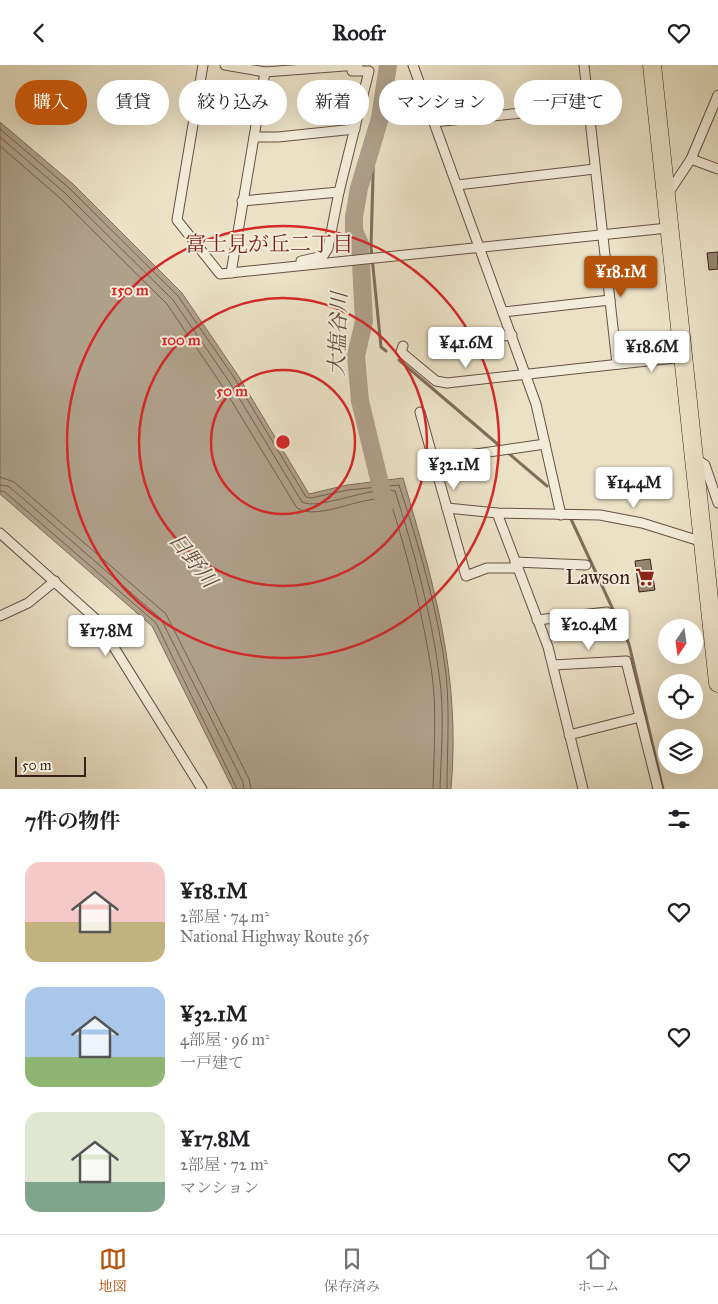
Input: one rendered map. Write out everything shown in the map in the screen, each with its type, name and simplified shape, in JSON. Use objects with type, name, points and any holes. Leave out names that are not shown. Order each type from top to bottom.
[{"type":"highway","points":[[652,65],[718,683]]},
{"type":"street","points":[[203,65],[177,220],[220,274],[668,228]]},
{"type":"street","points":[[225,65],[265,73],[358,65]]},
{"type":"street","points":[[288,267],[303,260],[323,256],[326,253],[369,71],[352,71],[352,65]]},
{"type":"street","points":[[413,65],[419,80]]},
{"type":"street","points":[[584,65],[586,80]]},
{"type":"street","points":[[231,273],[265,73]]},
{"type":"street","points":[[667,195],[691,159],[718,95]]},
{"type":"street","points":[[435,125],[536,404],[561,515]]},
{"type":"street","points":[[591,125],[617,364]]},
{"type":"street","points":[[254,137],[278,137],[355,129]]},
{"type":"street","points":[[691,159],[718,169]]},
{"type":"street","points":[[457,185],[595,169]]},
{"type":"street","points":[[242,201],[339,192]]},
{"type":"street","points":[[503,311],[610,300]]},
{"type":"street","points":[[466,341],[512,335]]},
{"type":"street","points":[[404,346],[401,352],[441,383],[684,357]]},
{"type":"street","points":[[420,412],[440,489],[448,508],[466,576],[488,568],[516,565],[586,565]]},
{"type":"street","points":[[434,460],[545,443]]},
{"type":"street","points":[[695,457],[705,465],[718,503]]},
{"type":"street","points":[[448,508],[497,513],[600,515],[628,520],[703,542]]},
{"type":"street","points":[[497,513],[553,665],[582,789]]},
{"type":"street","points":[[0,533],[97,620],[202,789]]},
{"type":"street","points":[[0,616],[28,603],[55,581]]},
{"type":"street","points":[[537,620],[607,612]]},
{"type":"street","points":[[553,665],[626,661],[658,789]]},
{"type":"street","points":[[569,735],[640,717]]},
{"type":"water","name":"日野川","points":[[0,122],[73,184],[182,293],[239,377],[309,494],[347,485],[403,478],[434,593],[448,669],[452,707],[453,747],[451,789],[233,789],[152,626],[0,494]]},
{"type":"building","points":[[718,252],[718,269],[709,270],[707,253]]},
{"type":"building","points":[[650,559],[655,590],[639,592],[635,561]]},
{"type":"waterway","name":"大塩谷川","points":[[385,504],[360,401],[356,356],[364,321],[360,244],[354,231],[354,217],[359,188],[380,118],[388,65]]},
{"type":"waterway","points":[[374,141],[371,247],[381,347],[386,351]]},
{"type":"waterway","points":[[399,360],[501,447]]},
{"type":"waterway","points":[[507,452],[547,486]]},
{"type":"waterway","points":[[571,519],[629,644],[663,789]]},
{"type":"place","name":"Lawson","points":[[645,577]]},
{"type":"district","name":"富士見が丘二丁目","points":[[269,244]]}]
